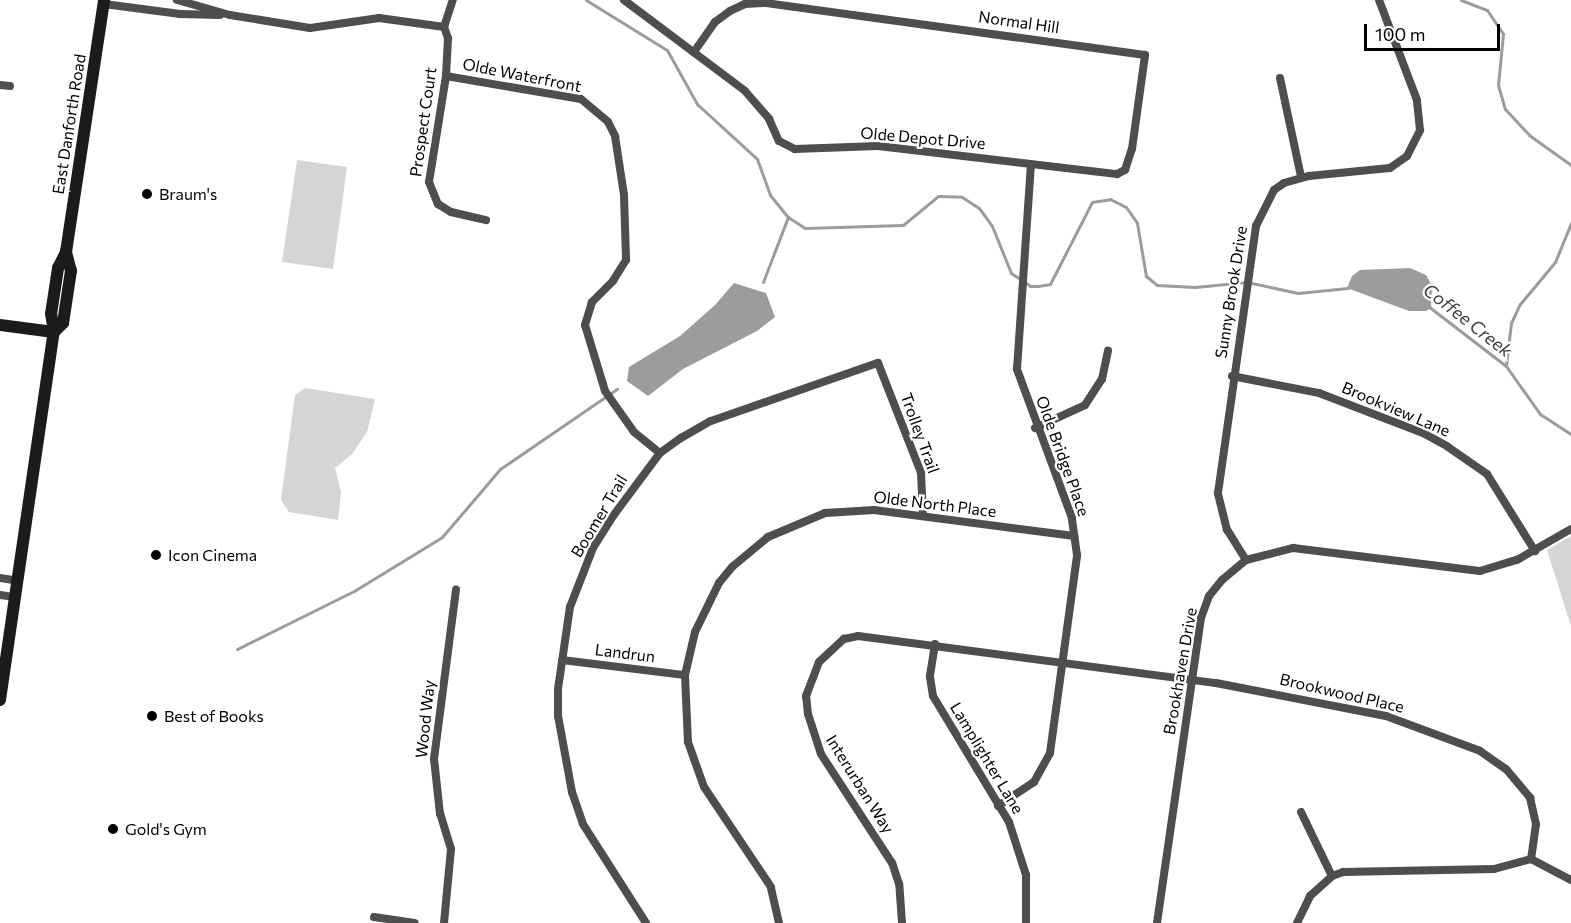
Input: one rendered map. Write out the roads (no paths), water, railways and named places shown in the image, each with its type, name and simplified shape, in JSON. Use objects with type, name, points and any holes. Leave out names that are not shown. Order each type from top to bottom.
[{"type":"main road","name":"East Danforth Road","points":[[0,700],[54,332],[63,323],[71,271],[66,252],[104,2]]},
{"type":"main road","points":[[0,325],[54,332]]},
{"type":"street","points":[[177,0],[230,15],[310,28],[379,18],[444,27],[453,0]]},
{"type":"street","name":"Olde Depot Drive","points":[[624,0],[745,91],[769,119],[784,146],[878,147],[1102,174],[1125,170],[1132,149],[1145,55]]},
{"type":"street","name":"Sunny Brook Drive","points":[[1246,560],[1227,530],[1218,493],[1232,376],[1256,226],[1274,190],[1301,177],[1390,168],[1416,145],[1421,117],[1417,100],[1379,0]]},
{"type":"street","points":[[104,2],[180,14],[230,15]]},
{"type":"street","name":"Normal Hill","points":[[694,52],[715,22],[730,11],[745,4],[763,3],[1145,55]]},
{"type":"street","name":"Prospect Court","points":[[444,27],[448,38],[446,76],[429,182],[438,204],[451,212],[486,220]]},
{"type":"street","name":"Olde Waterfront","points":[[446,76],[581,99],[608,122],[615,136],[624,195],[626,260],[613,281],[591,302],[585,325],[605,391],[634,432],[660,453]]},
{"type":"street","points":[[1280,78],[1301,177]]},
{"type":"street","points":[[0,85],[10,86]]},
{"type":"street","name":"Olde Bridge Place","points":[[998,806],[1020,795],[1044,771],[1054,736],[1077,555],[1072,518],[1035,428],[1017,369],[1016,344],[1031,164]]},
{"type":"street","points":[[1035,428],[1090,400],[1102,379],[1108,351]]},
{"type":"street","name":"Boomer Trail","points":[[646,923],[594,843],[572,792],[558,716],[562,660],[570,607],[593,548],[660,453],[711,421],[878,363]]},
{"type":"street","name":"Trolley Trail","points":[[878,363],[921,473],[922,515]]},
{"type":"street","name":"Brookview Lane","points":[[1232,376],[1330,397],[1448,447],[1487,474],[1535,550]]},
{"type":"street","name":"Olde North Place","points":[[779,923],[771,887],[742,848],[694,767],[686,719],[685,675],[695,632],[719,583],[732,567],[768,537],[825,513],[874,510],[1074,536]]},
{"type":"street","name":"Brookhaven Drive","points":[[1156,923],[1201,618],[1209,596],[1246,560],[1293,548],[1480,571],[1535,550],[1571,529]]},
{"type":"street","points":[[0,578],[18,580]]},
{"type":"street","name":"Wood Way","points":[[444,923],[451,849],[440,814],[434,759],[456,589]]},
{"type":"street","points":[[0,595],[15,597]]},
{"type":"street","name":"Interurban Way","points":[[902,923],[899,884],[892,863],[821,754],[813,737],[806,696],[819,662],[844,639],[872,636],[1063,660]]},
{"type":"street","name":"Lamplighter Lane","points":[[935,644],[930,677],[933,696],[1009,822],[1023,858],[1028,897],[1026,923]]},
{"type":"street","name":"Landrun","points":[[562,660],[685,675]]},
{"type":"street","name":"Brookwood Place","points":[[1063,660],[1310,698],[1386,716],[1480,751],[1506,769],[1530,798],[1536,824],[1531,859]]},
{"type":"street","points":[[1301,812],[1332,876]]},
{"type":"street","points":[[1297,923],[1310,896],[1332,876],[1357,871],[1494,869],[1531,859],[1571,880]]},
{"type":"street","points":[[374,917],[415,923]]},
{"type":"waterway","name":"Coffee Creek","points":[[586,0],[667,50],[697,104],[757,159],[770,195],[788,217],[805,228],[903,225],[938,196],[962,197],[979,208],[992,226],[1011,273],[1030,286],[1038,286],[1050,284],[1092,202],[1110,199],[1126,207],[1137,223],[1146,276],[1157,285],[1195,287],[1247,282],[1298,293],[1348,288]]},
{"type":"waterway","points":[[1461,0],[1487,10],[1503,34],[1498,85],[1505,109],[1529,135],[1571,165]]},
{"type":"waterway","points":[[763,282],[788,217]]},
{"type":"waterway","points":[[1506,365],[1511,323],[1520,304],[1555,262],[1571,223]]},
{"type":"waterway","name":"Coffee Creek","points":[[1428,306],[1506,366],[1540,414],[1571,434]]},
{"type":"waterway","points":[[237,649],[354,591],[442,537],[500,469],[617,389]]},
{"type":"place","name":"Braum's","points":[[147,194]]},
{"type":"place","name":"Icon Cinema","points":[[156,555]]},
{"type":"place","name":"Best of Books","points":[[152,716]]},
{"type":"place","name":"Gold's Gym","points":[[113,829]]}]
